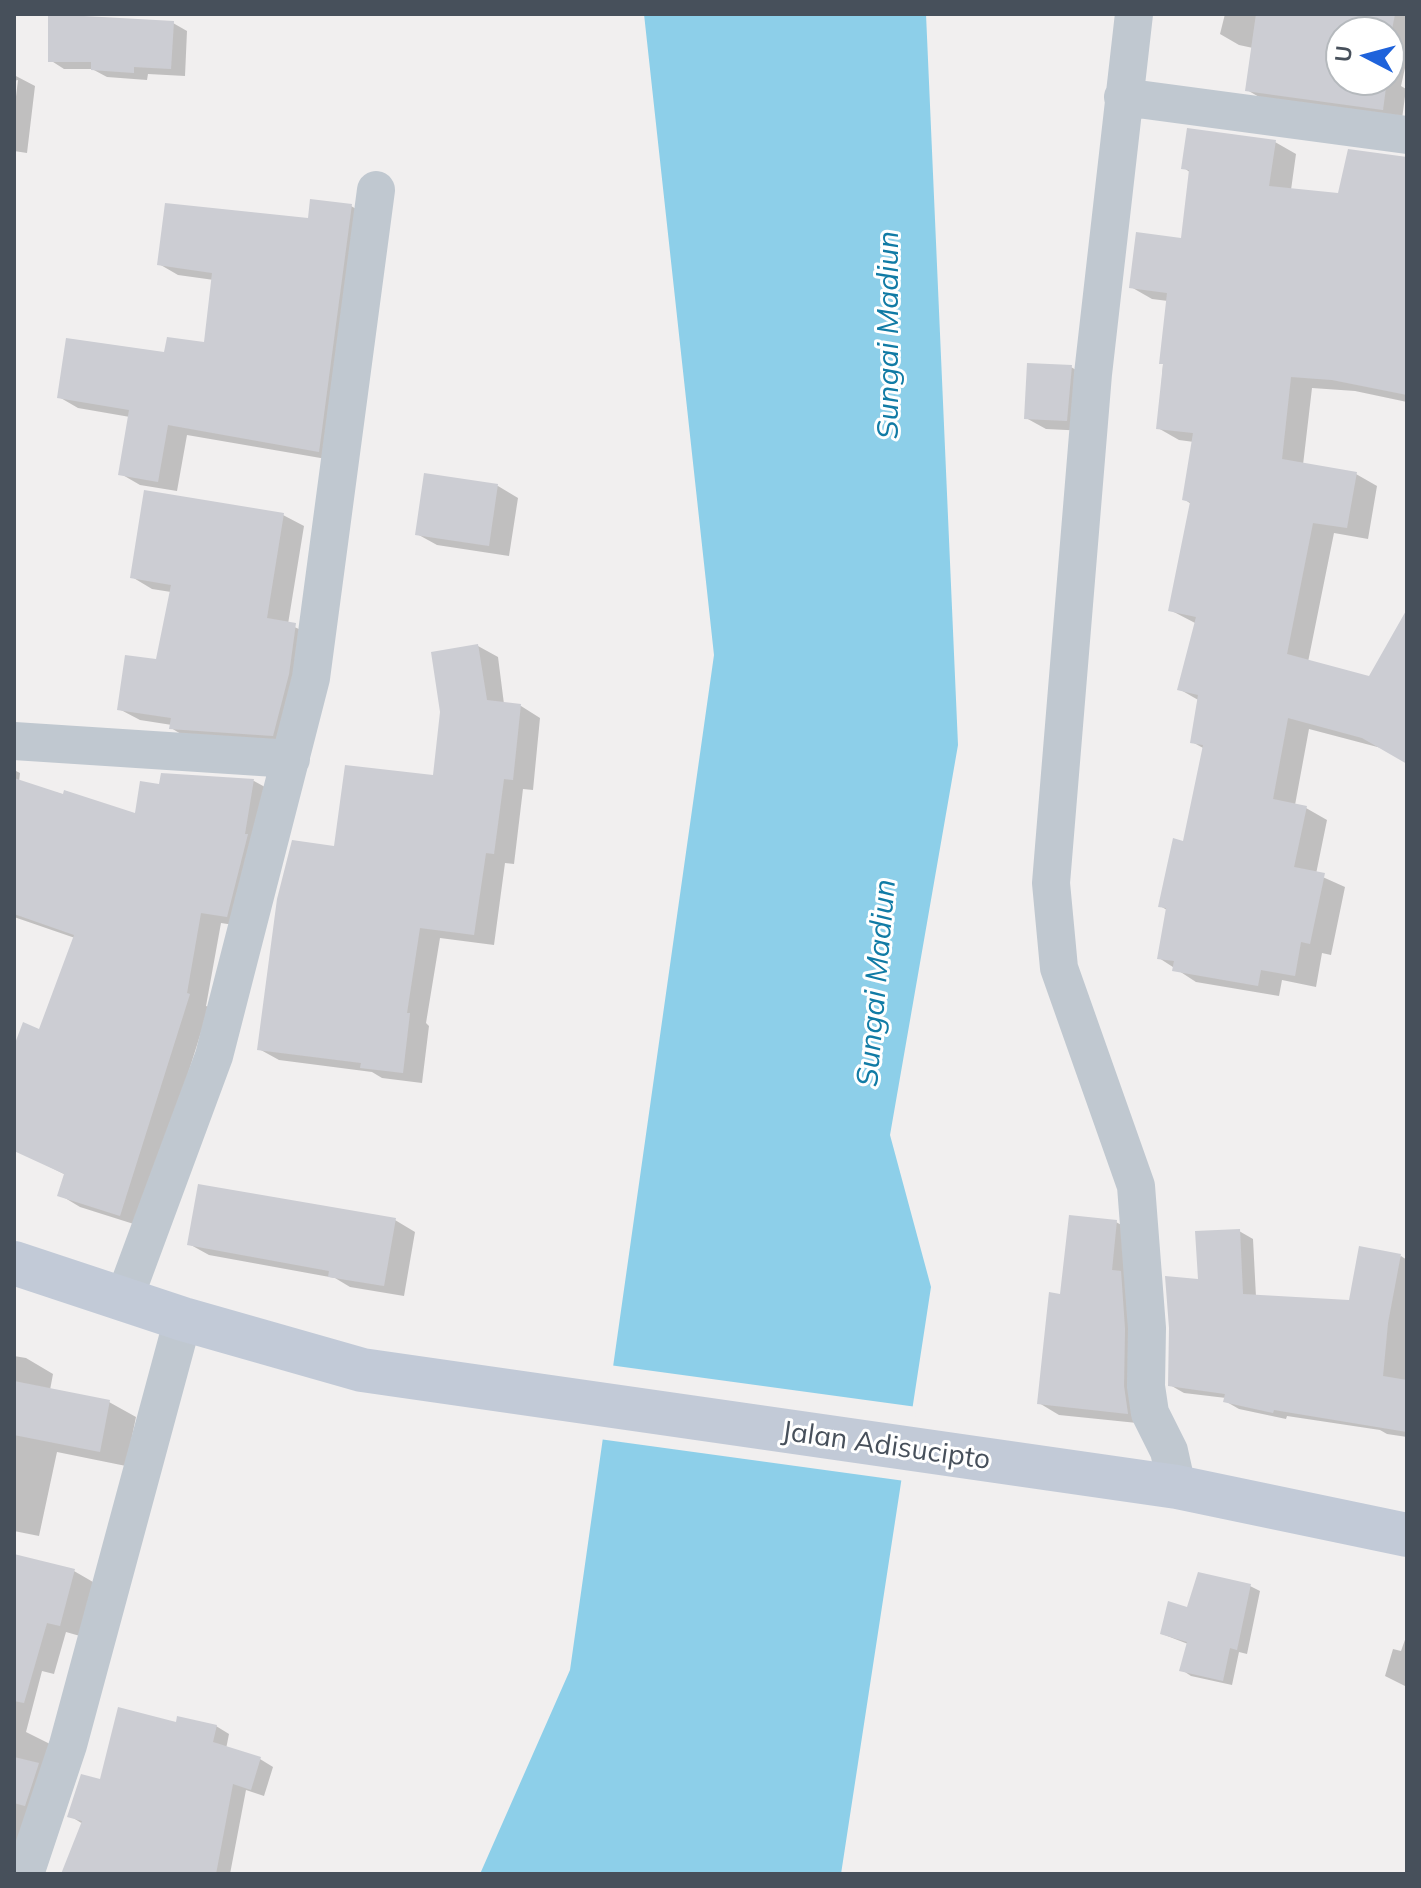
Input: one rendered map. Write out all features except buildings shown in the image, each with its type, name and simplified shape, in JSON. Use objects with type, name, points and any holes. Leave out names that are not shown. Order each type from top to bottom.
[{"type":"main road","name":"Jalan Adisucipto","points":[[14,1263],[183,1319],[362,1370],[1163,1486],[1407,1535]]},
{"type":"street","points":[[1134,14],[1093,374],[1051,883],[1059,968],[1136,1186],[1147,1328],[1146,1386],[1150,1413],[1169,1451],[1163,1486]]},
{"type":"street","points":[[1123,97],[1407,135]]},
{"type":"street","points":[[124,1299],[214,1056],[311,678],[376,190]]},
{"type":"street","points":[[14,741],[291,759]]},
{"type":"street","points":[[25,1874],[68,1745],[183,1319]]},
{"type":"water","name":"Sungai Madiun","points":[[644,14],[926,14],[958,745],[890,1135],[931,1287],[841,1874],[480,1874],[570,1670],[714,655]]},
{"type":"pier","points":[[609,1365],[917,1407],[905,1481],[599,1439]]}]
